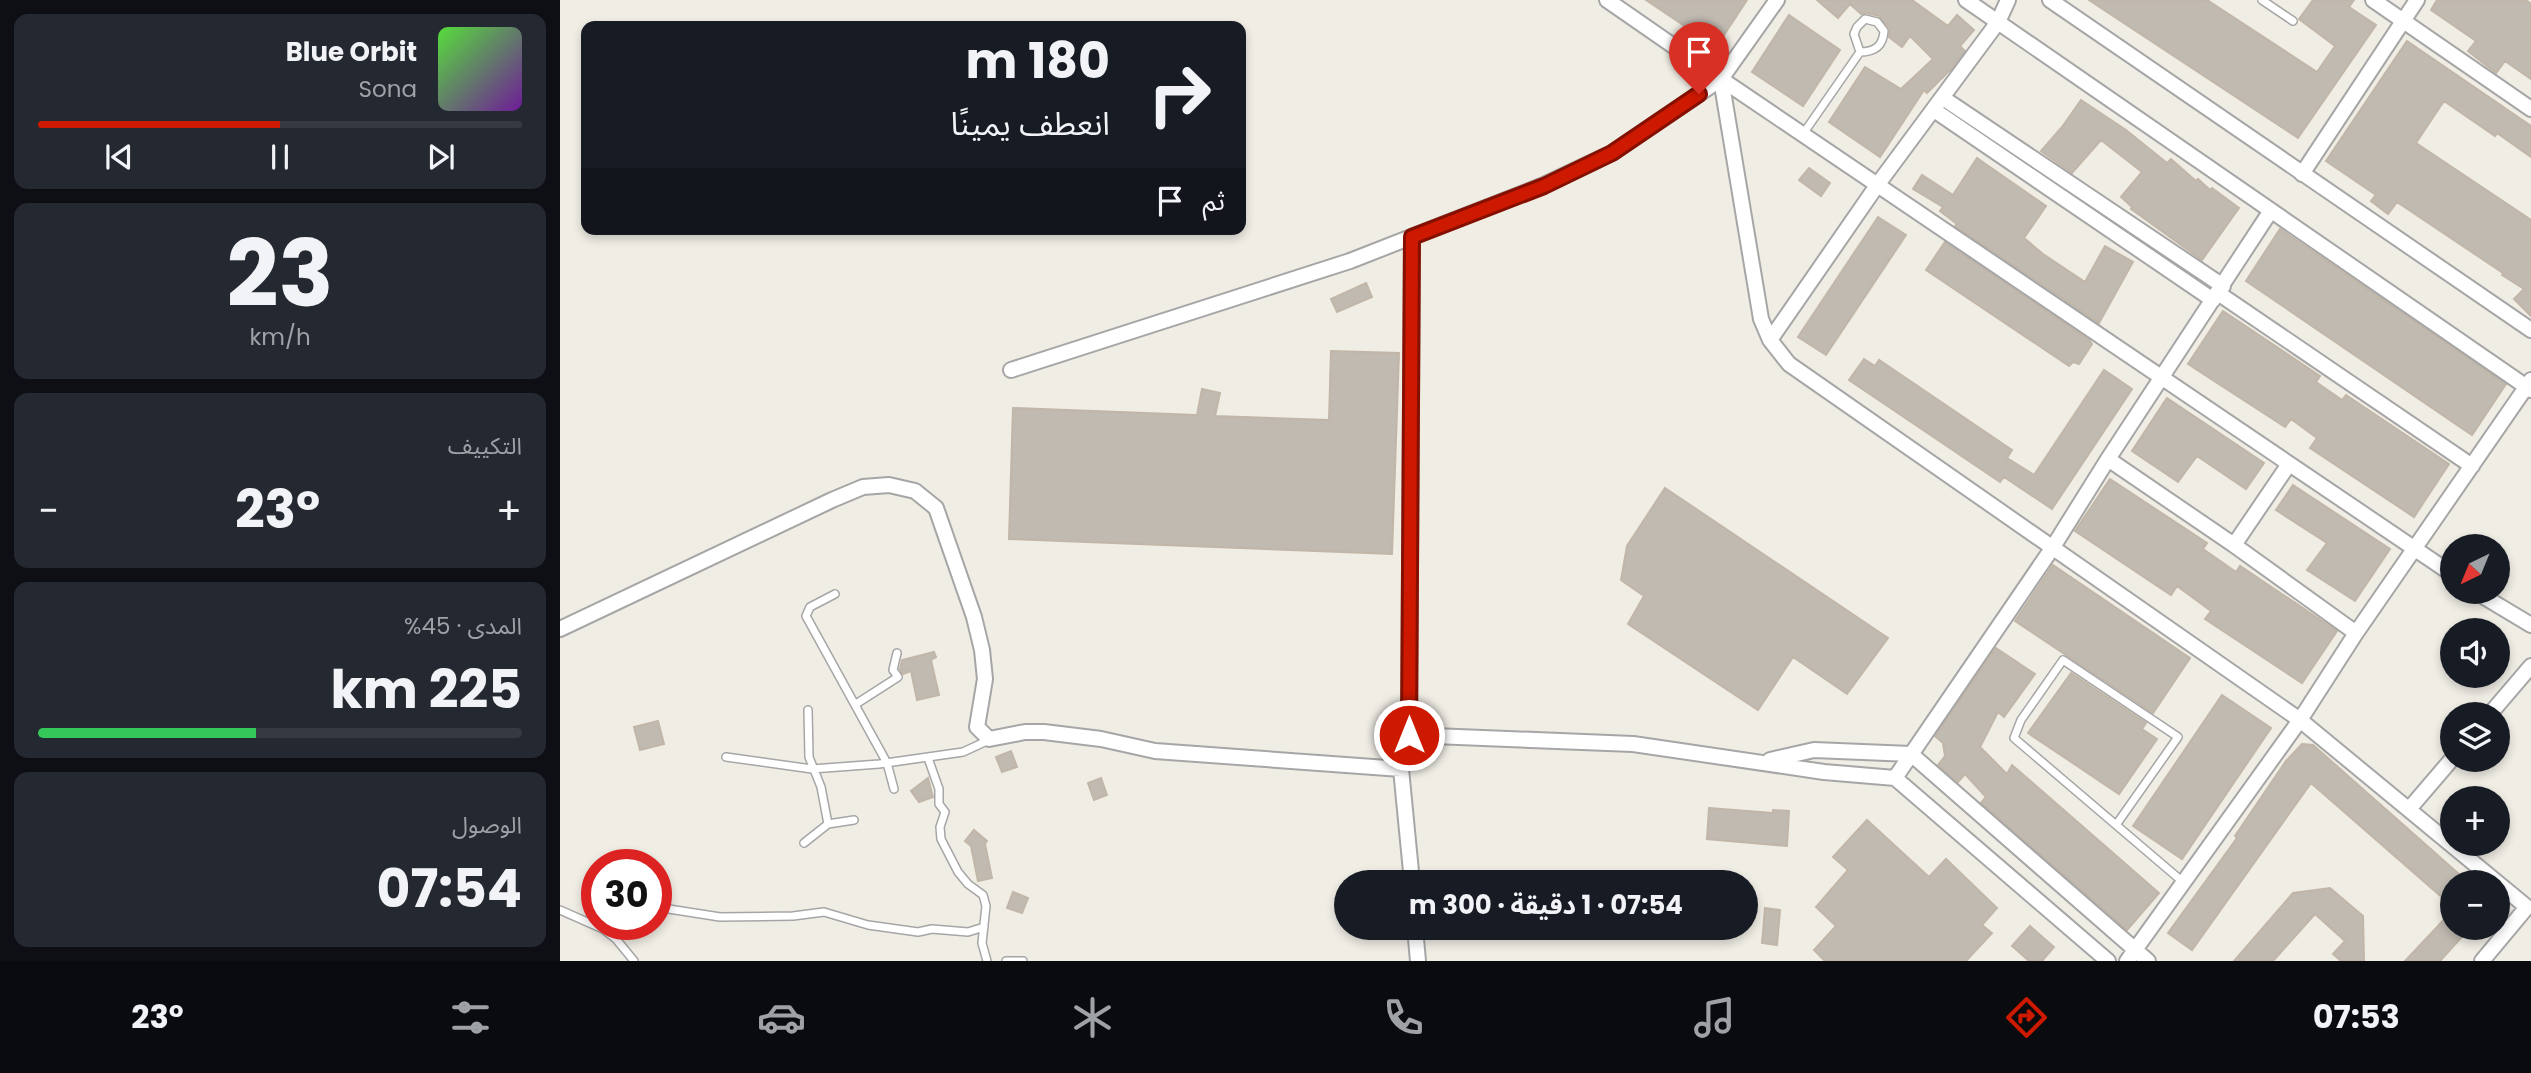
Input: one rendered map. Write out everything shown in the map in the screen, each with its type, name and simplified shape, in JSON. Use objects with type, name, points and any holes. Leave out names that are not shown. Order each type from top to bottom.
[{"type":"street","points":[[1607,0],[2440,566]]},
{"type":"street","points":[[1011,369],[1350,261],[1544,186],[1612,153],[1721,79],[1777,0]]},
{"type":"street","points":[[1966,0],[2270,212],[2530,386],[2414,548],[2300,720],[2132,955]]},
{"type":"street","points":[[1770,340],[1878,184],[1998,22],[2008,0]]},
{"type":"street","points":[[2050,0],[2531,330]]},
{"type":"street","points":[[2373,0],[2531,109]]},
{"type":"street","points":[[2302,174],[2417,0]]},
{"type":"street","points":[[1721,79],[1762,319],[1770,340],[1789,364],[2300,720],[2528,907],[2482,961]]},
{"type":"street","points":[[1943,97],[2218,293],[2472,466]]},
{"type":"street","points":[[1934,110],[2218,293]]},
{"type":"street","points":[[1895,778],[2053,547],[2270,212]]},
{"type":"street","points":[[1411,870],[1401,769],[1409,735],[1412,237]]},
{"type":"street","points":[[2108,459],[2356,633]]},
{"type":"street","points":[[2234,545],[2289,464]]},
{"type":"street","points":[[560,629],[863,487],[889,485],[915,491],[936,508],[974,617],[982,650],[984,701],[977,727],[989,739],[1025,732],[1044,732],[1101,739],[1155,751],[1401,769]]},
{"type":"street","points":[[2496,604],[2531,625]]},
{"type":"street","points":[[2500,702],[2531,666]]},
{"type":"street","points":[[1409,735],[1633,744],[1824,772],[1895,778],[2108,961]]},
{"type":"street","points":[[1762,762],[1814,750],[1911,754],[2132,955],[2148,961]]},
{"type":"street","points":[[2410,808],[2441,772]]},
{"type":"street","points":[[1416,940],[1418,961]]},
{"type":"lane","points":[[2262,0],[2293,21]]},
{"type":"lane","points":[[1865,19],[1877,22],[1884,31],[1884,39],[1879,48],[1860,52],[1854,34],[1857,27],[1865,19]]},
{"type":"lane","points":[[1803,134],[1860,52]]},
{"type":"lane","points":[[835,594],[810,607],[806,616],[887,763],[894,789]]},
{"type":"lane","points":[[856,704],[898,677],[893,670],[897,653]]},
{"type":"lane","points":[[2116,825],[2178,737],[2063,660],[2021,720],[2014,738],[2116,825],[2183,882]]},
{"type":"lane","points":[[808,710],[808,744],[812,769],[821,788],[828,824]]},
{"type":"lane","points":[[726,757],[812,769],[928,758],[963,752],[989,739]]},
{"type":"lane","points":[[928,758],[939,789],[939,804],[945,812],[940,827],[941,839],[958,872],[983,895],[986,906],[982,943],[987,961]]},
{"type":"lane","points":[[804,843],[828,824],[854,820]]},
{"type":"lane","points":[[560,910],[603,929],[634,961]]},
{"type":"lane","points":[[672,910],[720,917],[793,916],[824,912],[868,925],[918,932],[932,929],[968,932],[984,927]]},
{"type":"lane","points":[[1006,961],[1023,961]]},
{"type":"building","points":[[1646,0],[1747,0],[1716,47]]},
{"type":"building","points":[[1817,0],[1912,0],[1948,26],[1957,15],[1974,30],[1960,46],[1965,51],[1927,93],[1924,90],[1880,157],[1829,122],[1865,67],[1901,89],[1933,59],[1910,36],[1902,47],[1889,37],[1890,29],[1879,16],[1861,14],[1850,4],[1838,18]]},
{"type":"building","points":[[2089,0],[2207,0],[2317,72],[2335,46],[2299,19],[2313,0],[2354,0],[2349,7],[2376,25],[2298,138]]},
{"type":"building","points":[[2437,0],[2526,0],[2531,4],[2531,79],[2505,61],[2496,73],[2468,51],[2476,41],[2431,10]]},
{"type":"building","points":[[1789,15],[1840,50],[1803,106],[1752,72]]},
{"type":"building","points":[[2407,41],[2531,126],[2531,157],[2444,101],[2416,143],[2531,220],[2531,316],[2514,299],[2524,289],[2502,275],[2503,273],[2397,202],[2388,214],[2371,201],[2376,195],[2326,161]]},
{"type":"building","points":[[2081,100],[2126,130],[2167,163],[2171,159],[2196,181],[2198,179],[2239,208],[2202,260],[2131,209],[2121,197],[2142,172],[2101,140],[2072,173],[2041,151]]},
{"type":"building","points":[[1977,158],[2046,206],[2024,238],[2085,282],[2105,246],[2133,262],[2099,323],[1955,226],[1957,224],[1940,211],[1943,207],[1913,189],[1922,175],[1953,195]]},
{"type":"building","points":[[1809,168],[1830,183],[1821,196],[1799,180]]},
{"type":"building","points":[[1878,217],[1906,235],[1826,355],[1798,337]]},
{"type":"building","points":[[2280,229],[2506,384],[2472,435],[2246,281]]},
{"type":"building","points":[[1945,242],[2089,340],[2092,344],[2079,364],[2073,362],[2069,366],[1926,270]]},
{"type":"building","points":[[1366,283],[1372,297],[1337,312],[1331,299]]},
{"type":"building","points":[[2223,311],[2320,376],[2316,382],[2342,400],[2346,395],[2449,464],[2414,517],[2310,448],[2317,438],[2291,419],[2285,427],[2188,364]]},
{"type":"building","points":[[1331,351],[1399,353],[1392,554],[1009,539],[1013,408],[1197,415],[1202,389],[1220,393],[1215,416],[1329,420]]},
{"type":"building","points":[[1864,359],[1875,366],[1879,360],[2012,450],[2007,458],[2034,475],[2104,370],[2132,389],[2052,509],[2004,477],[2000,482],[1849,380]]},
{"type":"building","points":[[2167,398],[2264,463],[2246,489],[2197,456],[2178,482],[2132,451]]},
{"type":"building","points":[[2110,479],[2207,543],[2203,549],[2236,572],[2240,566],[2337,631],[2302,683],[2205,619],[2211,611],[2177,586],[2171,595],[2075,531]]},
{"type":"building","points":[[2293,485],[2390,549],[2355,601],[2307,570],[2327,543],[2276,510]]},
{"type":"building","points":[[1665,488],[1888,638],[1847,694],[1793,657],[1758,710],[1628,624],[1644,596],[1621,580],[1627,546]]},
{"type":"building","points":[[2053,565],[2190,658],[2153,713],[2015,621]]},
{"type":"building","points":[[1996,648],[2035,674],[2004,717],[1998,712],[1980,747],[2007,774],[2012,765],[2159,893],[2127,930],[1981,803],[1986,797],[1965,774],[1958,782],[1938,765],[1945,756],[1943,743],[1935,736]]},
{"type":"building","points":[[934,652],[936,657],[931,660],[939,695],[917,700],[911,671],[903,674],[900,669],[902,660]]},
{"type":"building","points":[[2071,673],[2146,723],[2142,729],[2157,739],[2119,794],[2028,733]]},
{"type":"building","points":[[2222,695],[2271,728],[2182,859],[2133,826]]},
{"type":"building","points":[[658,721],[664,744],[640,750],[634,727]]},
{"type":"building","points":[[2302,744],[2313,745],[2454,870],[2440,870],[2440,896],[2311,783],[2192,950],[2168,933],[2237,838],[2235,836],[2286,761]]},
{"type":"building","points":[[1011,751],[1017,767],[1002,772],[996,757]]},
{"type":"building","points":[[928,778],[933,797],[919,802],[911,791]]},
{"type":"building","points":[[1101,778],[1107,795],[1094,800],[1088,783]]},
{"type":"building","points":[[1709,808],[1773,813],[1773,810],[1789,811],[1787,846],[1707,839]]},
{"type":"building","points":[[1867,820],[1929,877],[1946,859],[1997,908],[1982,925],[1992,933],[1966,961],[1825,961],[1814,950],[1836,926],[1816,907],[1848,870],[1833,857]]},
{"type":"building","points":[[974,830],[987,841],[985,844],[992,878],[978,881],[971,846],[965,841]]},
{"type":"building","points":[[2330,888],[2363,916],[2364,961],[2341,961],[2333,954],[2345,941],[2315,914],[2273,961],[2234,961],[2293,893]]},
{"type":"building","points":[[1013,892],[1028,898],[1022,913],[1007,908]]},
{"type":"building","points":[[1765,908],[1780,910],[1777,945],[1762,943]]},
{"type":"building","points":[[2440,924],[2440,940],[2459,940],[2440,961],[2405,961]]},
{"type":"building","points":[[2030,926],[2054,947],[2042,961],[2029,961],[2012,946]]},
{"type":"route","points":[[1409,735],[1412,237],[1544,186],[1612,153],[1699,94]]}]
